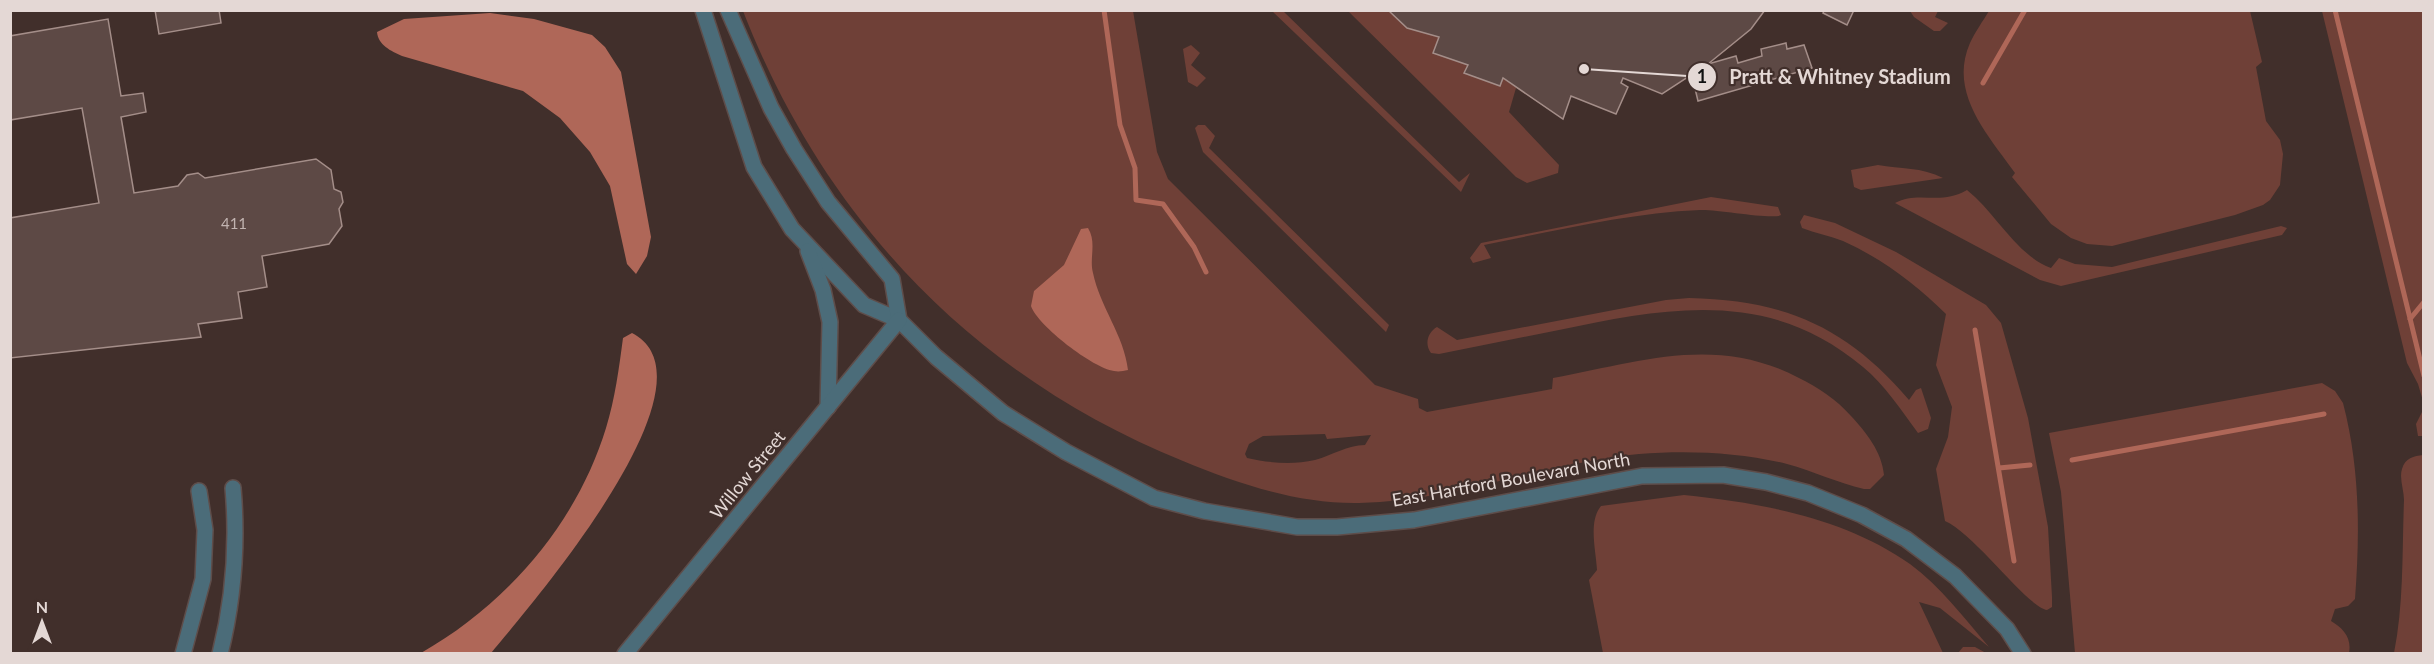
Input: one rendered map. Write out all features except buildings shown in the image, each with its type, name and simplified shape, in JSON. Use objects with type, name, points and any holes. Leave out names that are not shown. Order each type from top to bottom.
[{"type":"street","points":[[703,10],[754,166],[792,229],[864,305],[899,320]]},
{"type":"street","points":[[728,10],[771,108],[794,149],[828,202],[892,279],[899,320]]},
{"type":"street","points":[[806,245],[823,290],[830,322],[828,407]]},
{"type":"street","name":"Willow Street","points":[[625,654],[899,320]]},
{"type":"street","name":"East Hartford Boulevard North","points":[[899,320],[936,357],[1004,413],[1066,452],[1154,498],[1204,511],[1297,527],[1337,527],[1414,520],[1642,476],[1723,475],[1766,482],[1808,493],[1862,515],[1906,539],[1955,576],[2007,629],[2023,654]]},
{"type":"street","points":[[220,654],[234,588],[236,524],[233,488]]},
{"type":"street","points":[[183,654],[202,579],[205,530],[199,491]]},
{"type":"shaded area","points":[[743,11],[1133,11],[1157,152],[1168,179],[1375,385],[1418,399],[1419,408],[1427,412],[1552,389],[1553,378],[1647,359],[1707,354],[1738,357],[1768,365],[1799,378],[1833,399],[1868,436],[1880,458],[1884,475],[1870,489],[1864,489],[1769,460],[1694,452],[1639,454],[1604,459],[1430,496],[1394,501],[1359,503],[1314,500],[1247,485],[1183,461],[1107,426],[1037,384],[973,337],[915,282],[863,223],[817,157],[777,87]],"holes":[[[1325,434],[1327,439],[1371,435],[1365,445],[1307,462],[1264,461],[1247,458],[1245,454],[1249,444],[1263,436]]]},
{"type":"shaded area","points":[[1272,11],[1283,11],[1459,182],[1470,173],[1461,192]]},
{"type":"shaded area","points":[[1348,11],[1765,11],[1718,57],[1662,94],[1623,78],[1621,83],[1628,87],[1616,114],[1571,96],[1563,119],[1516,88],[1509,112],[1559,165],[1558,173],[1527,183],[1516,177]]},
{"type":"shaded area","points":[[1910,11],[1938,11],[1935,17],[1948,23],[1940,31],[1934,31],[1914,17]]},
{"type":"shaded area","points":[[1989,11],[2250,11],[2262,62],[2256,67],[2266,121],[2280,140],[2283,154],[2280,185],[2270,200],[2263,205],[2235,215],[2112,246],[2087,244],[2071,238],[2051,224],[2012,177],[2015,173],[1983,128],[1967,96],[1964,79],[1965,61],[1970,43]]},
{"type":"shaded area","points":[[2322,11],[2423,11],[2423,401],[2418,384],[2407,363]]},
{"type":"shaded area","points":[[490,13],[534,19],[592,35],[605,47],[621,72],[651,237],[647,256],[636,274],[627,264],[610,186],[590,152],[560,118],[523,91],[402,56],[382,44],[377,32],[404,19]]},
{"type":"shaded area","points":[[1191,45],[1200,53],[1191,65],[1206,78],[1197,87],[1188,82],[1183,49]]},
{"type":"shaded area","points":[[1198,125],[1205,125],[1215,136],[1209,148],[1389,325],[1386,332],[1203,152],[1195,128]]},
{"type":"shaded area","points":[[1878,165],[1919,170],[1943,178],[1861,190],[1854,187],[1851,170]]},
{"type":"shaded area","points":[[1967,190],[1978,199],[2027,254],[2051,268],[2059,258],[2075,264],[2112,267],[2281,226],[2287,228],[2282,235],[2061,286],[2040,280],[1895,203],[1904,199],[1948,197]]},
{"type":"shaded area","points":[[1711,197],[1778,207],[1781,215],[1767,216],[1700,210],[1646,215],[1592,223],[1484,245],[1491,258],[1473,263],[1470,258],[1481,243]]},
{"type":"shaded area","points":[[1804,215],[1835,223],[1896,252],[1986,305],[2001,323],[2028,418],[2048,527],[2052,607],[2047,610],[2038,606],[1971,540],[1945,521],[1936,469],[1948,437],[1952,407],[1936,365],[1946,314],[1911,283],[1871,255],[1843,241],[1802,228],[1800,222]]},
{"type":"shaded area","points":[[1088,228],[1092,239],[1092,267],[1096,285],[1122,345],[1128,370],[1116,371],[1105,368],[1080,354],[1055,335],[1031,306],[1034,291],[1064,265],[1081,229]]},
{"type":"shaded area","points":[[1689,298],[1755,305],[1812,322],[1862,354],[1909,400],[1916,390],[1921,388],[1931,418],[1928,429],[1918,433],[1871,374],[1828,342],[1792,325],[1755,315],[1717,310],[1639,315],[1439,354],[1431,353],[1427,342],[1429,335],[1437,327],[1457,340],[1666,300]]},
{"type":"shaded area","points":[[632,333],[654,359],[655,397],[639,443],[611,493],[543,590],[491,653],[421,653],[482,611],[535,558],[557,528],[577,496],[593,463],[612,406],[623,338]]},
{"type":"shaded area","points":[[2322,383],[2335,391],[2343,403],[2356,476],[2358,550],[2355,599],[2348,606],[2335,609],[2331,621],[2346,634],[2349,653],[2075,653],[2061,492],[2049,433]]},
{"type":"shaded area","points":[[2423,410],[2423,436],[2418,436],[2416,424]]},
{"type":"shaded area","points":[[2423,455],[2423,653],[2394,653],[2400,616],[2402,577],[2404,500],[2401,473],[2403,465],[2408,460]]},
{"type":"shaded area","points":[[1684,495],[1773,508],[1802,515],[1858,535],[1885,548],[1932,582],[1989,647],[1940,608],[1919,602],[1943,653],[1603,653],[1589,580],[1597,570],[1594,528],[1597,513],[1601,506]]},
{"type":"shaded area","points":[[1963,647],[1975,647],[1986,653],[1958,653]]},
{"type":"waterway","points":[[1104,10],[1120,125],[1135,168],[1136,200],[1163,204],[1194,247],[1206,272]]},
{"type":"waterway","points":[[1983,83],[2025,10]]},
{"type":"waterway","points":[[2335,10],[2424,376]]},
{"type":"waterway","points":[[2410,319],[2424,302]]},
{"type":"waterway","points":[[1975,330],[2014,561]]},
{"type":"waterway","points":[[2072,460],[2324,414]]},
{"type":"waterway","points":[[1999,468],[2030,465]]},
{"type":"place","name":"Pratt & Whitney Stadium","points":[[1584,69]]}]
